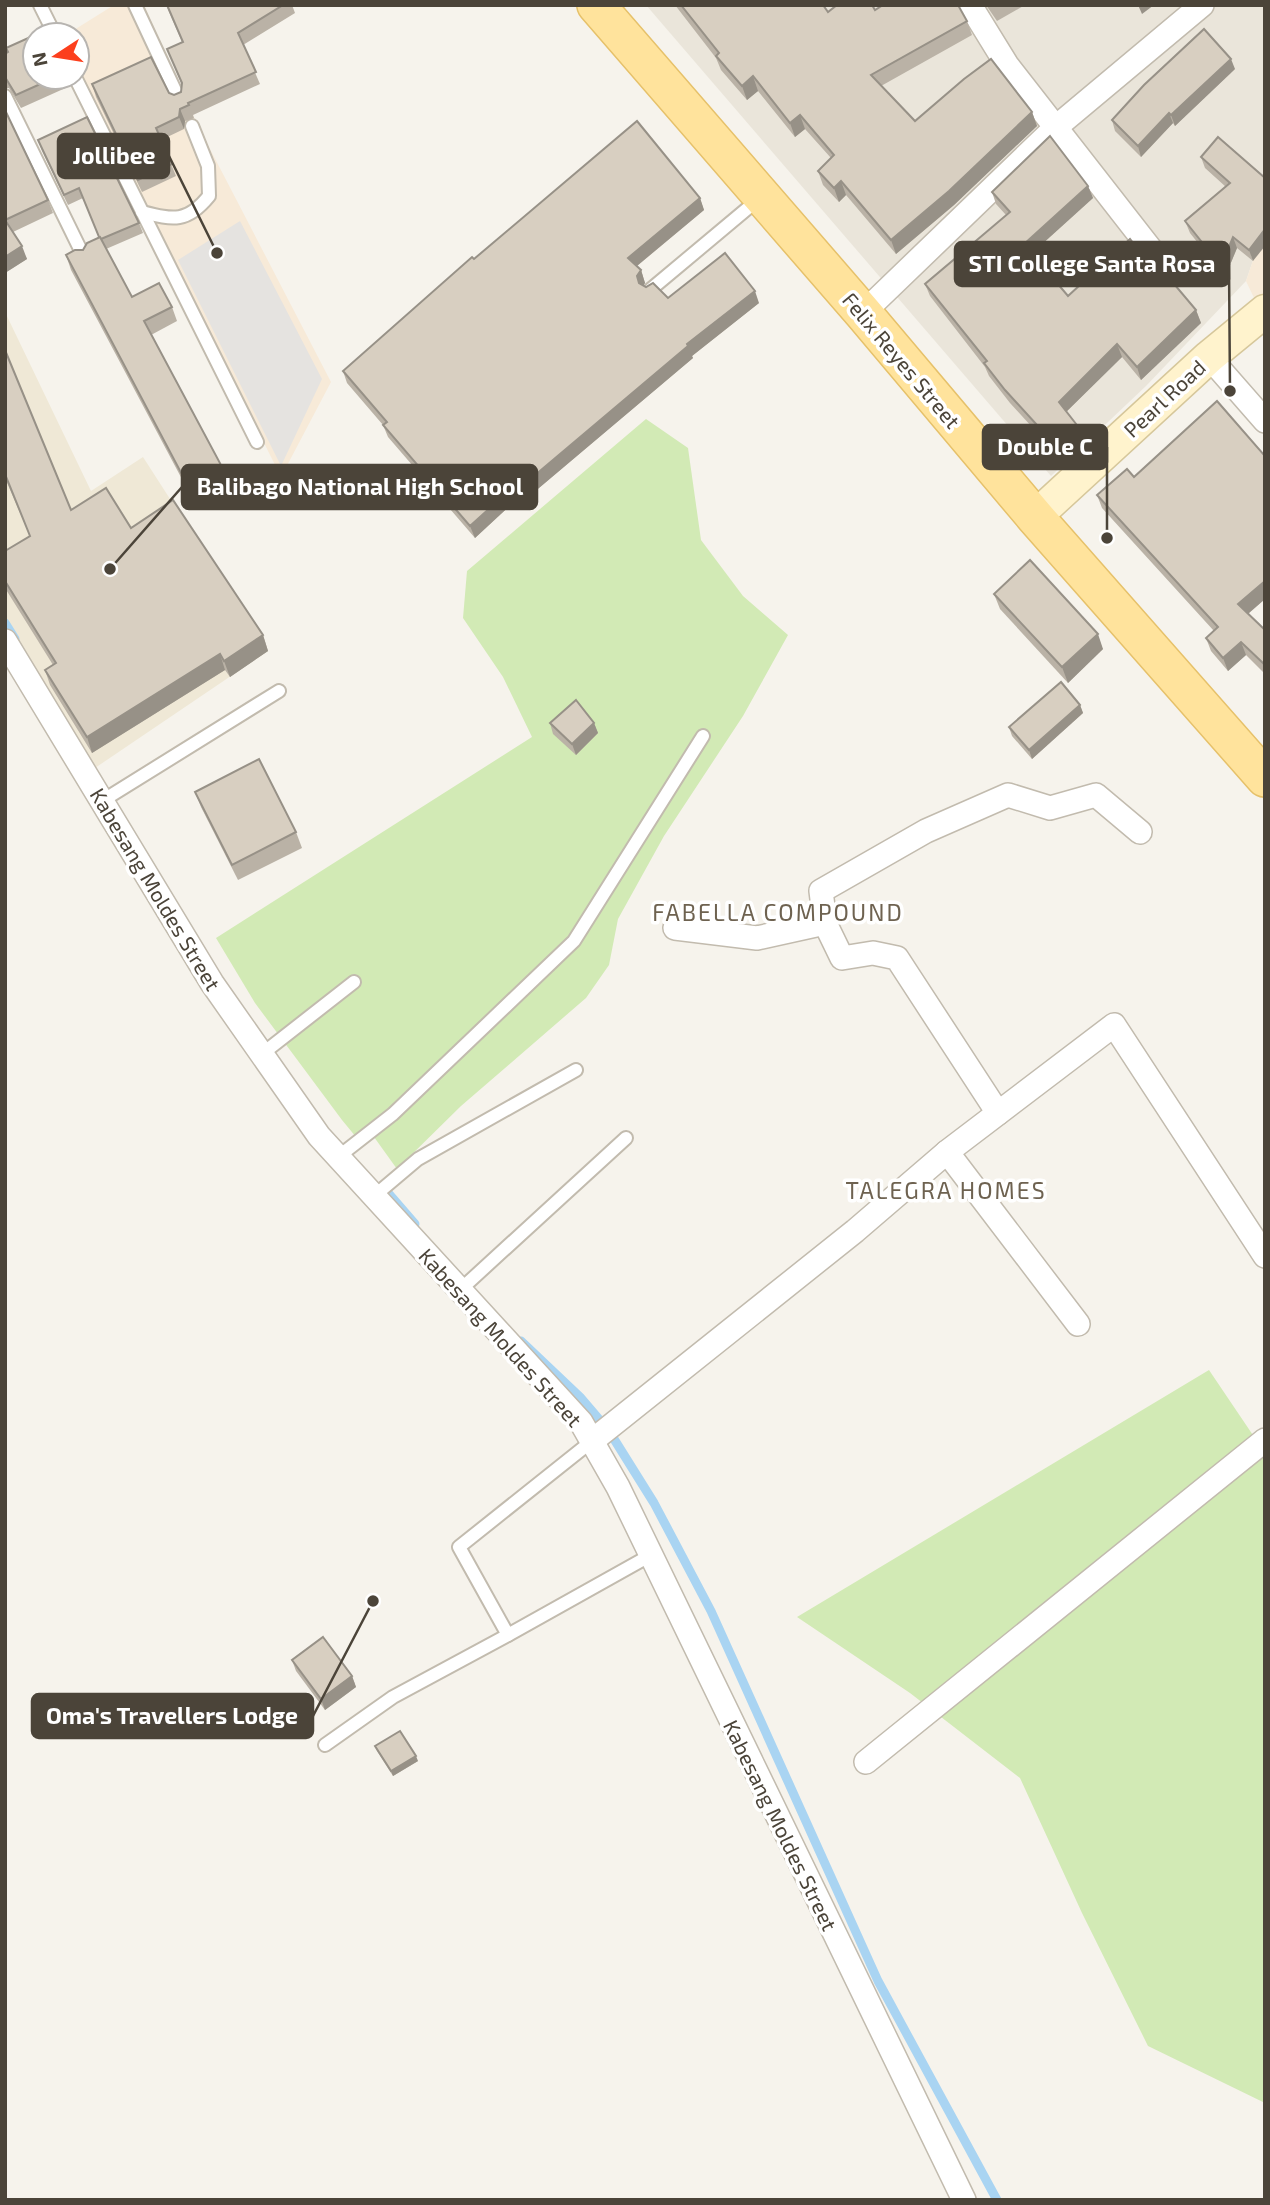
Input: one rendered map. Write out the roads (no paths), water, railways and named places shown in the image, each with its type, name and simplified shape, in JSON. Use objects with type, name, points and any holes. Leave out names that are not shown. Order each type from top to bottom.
[{"type":"main road","name":"Felix Reyes Street","points":[[596,5],[863,313],[1035,517],[1265,778]]},
{"type":"street","points":[[970,5],[1007,65],[1164,265]]},
{"type":"street","points":[[863,313],[1055,128],[1202,5]]},
{"type":"street","name":"Pearl Road","points":[[1035,517],[1209,357],[1265,311]]},
{"type":"street","points":[[1209,357],[1265,421]]},
{"type":"street","name":"Kabesang Moldes Street","points":[[5,641],[212,983],[319,1136],[581,1422],[602,1433],[618,1487],[964,2200]]},
{"type":"street","points":[[998,1113],[897,958],[873,953],[842,958],[825,923],[821,891],[926,831],[1008,795],[1049,808],[1096,795],[1140,832]]},
{"type":"street","points":[[675,928],[757,938],[825,923]]},
{"type":"street","points":[[602,1433],[845,1239],[947,1152],[1112,1026],[1117,1027],[1265,1256]]},
{"type":"street","points":[[947,1152],[1078,1324]]},
{"type":"street","points":[[866,1762],[1265,1440]]},
{"type":"lane","points":[[40,5],[48,21]]},
{"type":"lane","points":[[135,5],[179,99]]},
{"type":"lane","points":[[82,91],[257,442]]},
{"type":"lane","points":[[5,96],[84,257]]},
{"type":"lane","points":[[142,212],[164,217],[182,217],[198,211],[209,196],[208,166],[192,125]]},
{"type":"lane","points":[[650,290],[760,197]]},
{"type":"lane","points":[[102,801],[279,691]]},
{"type":"lane","points":[[338,1157],[393,1114],[574,941],[703,736]]},
{"type":"lane","points":[[262,1054],[354,982]]},
{"type":"lane","points":[[373,1196],[418,1159],[576,1070]]},
{"type":"lane","points":[[460,1290],[626,1138]]},
{"type":"lane","points":[[508,1635],[459,1548],[602,1433]]},
{"type":"lane","points":[[325,1745],[393,1697],[651,1555]]},
{"type":"waterway","points":[[5,623],[15,639]]},
{"type":"waterway","points":[[389,1194],[415,1224]]},
{"type":"waterway","points":[[521,1341],[580,1397],[609,1431],[654,1503],[711,1611],[878,1981],[997,2200]]},
{"type":"place","name":"Jollibee","points":[[217,253]]},
{"type":"place","name":"STI College Santa Rosa","points":[[1230,391]]},
{"type":"place","name":"Double C","points":[[1107,538]]},
{"type":"place","name":"Balibago National High School","points":[[110,569]]},
{"type":"place","name":"Oma's Travellers Lodge","points":[[373,1601]]},
{"type":"district","name":"FABELLA COMPOUND","points":[[778,912]]},
{"type":"district","name":"TALEGRA HOMES","points":[[946,1190]]}]
